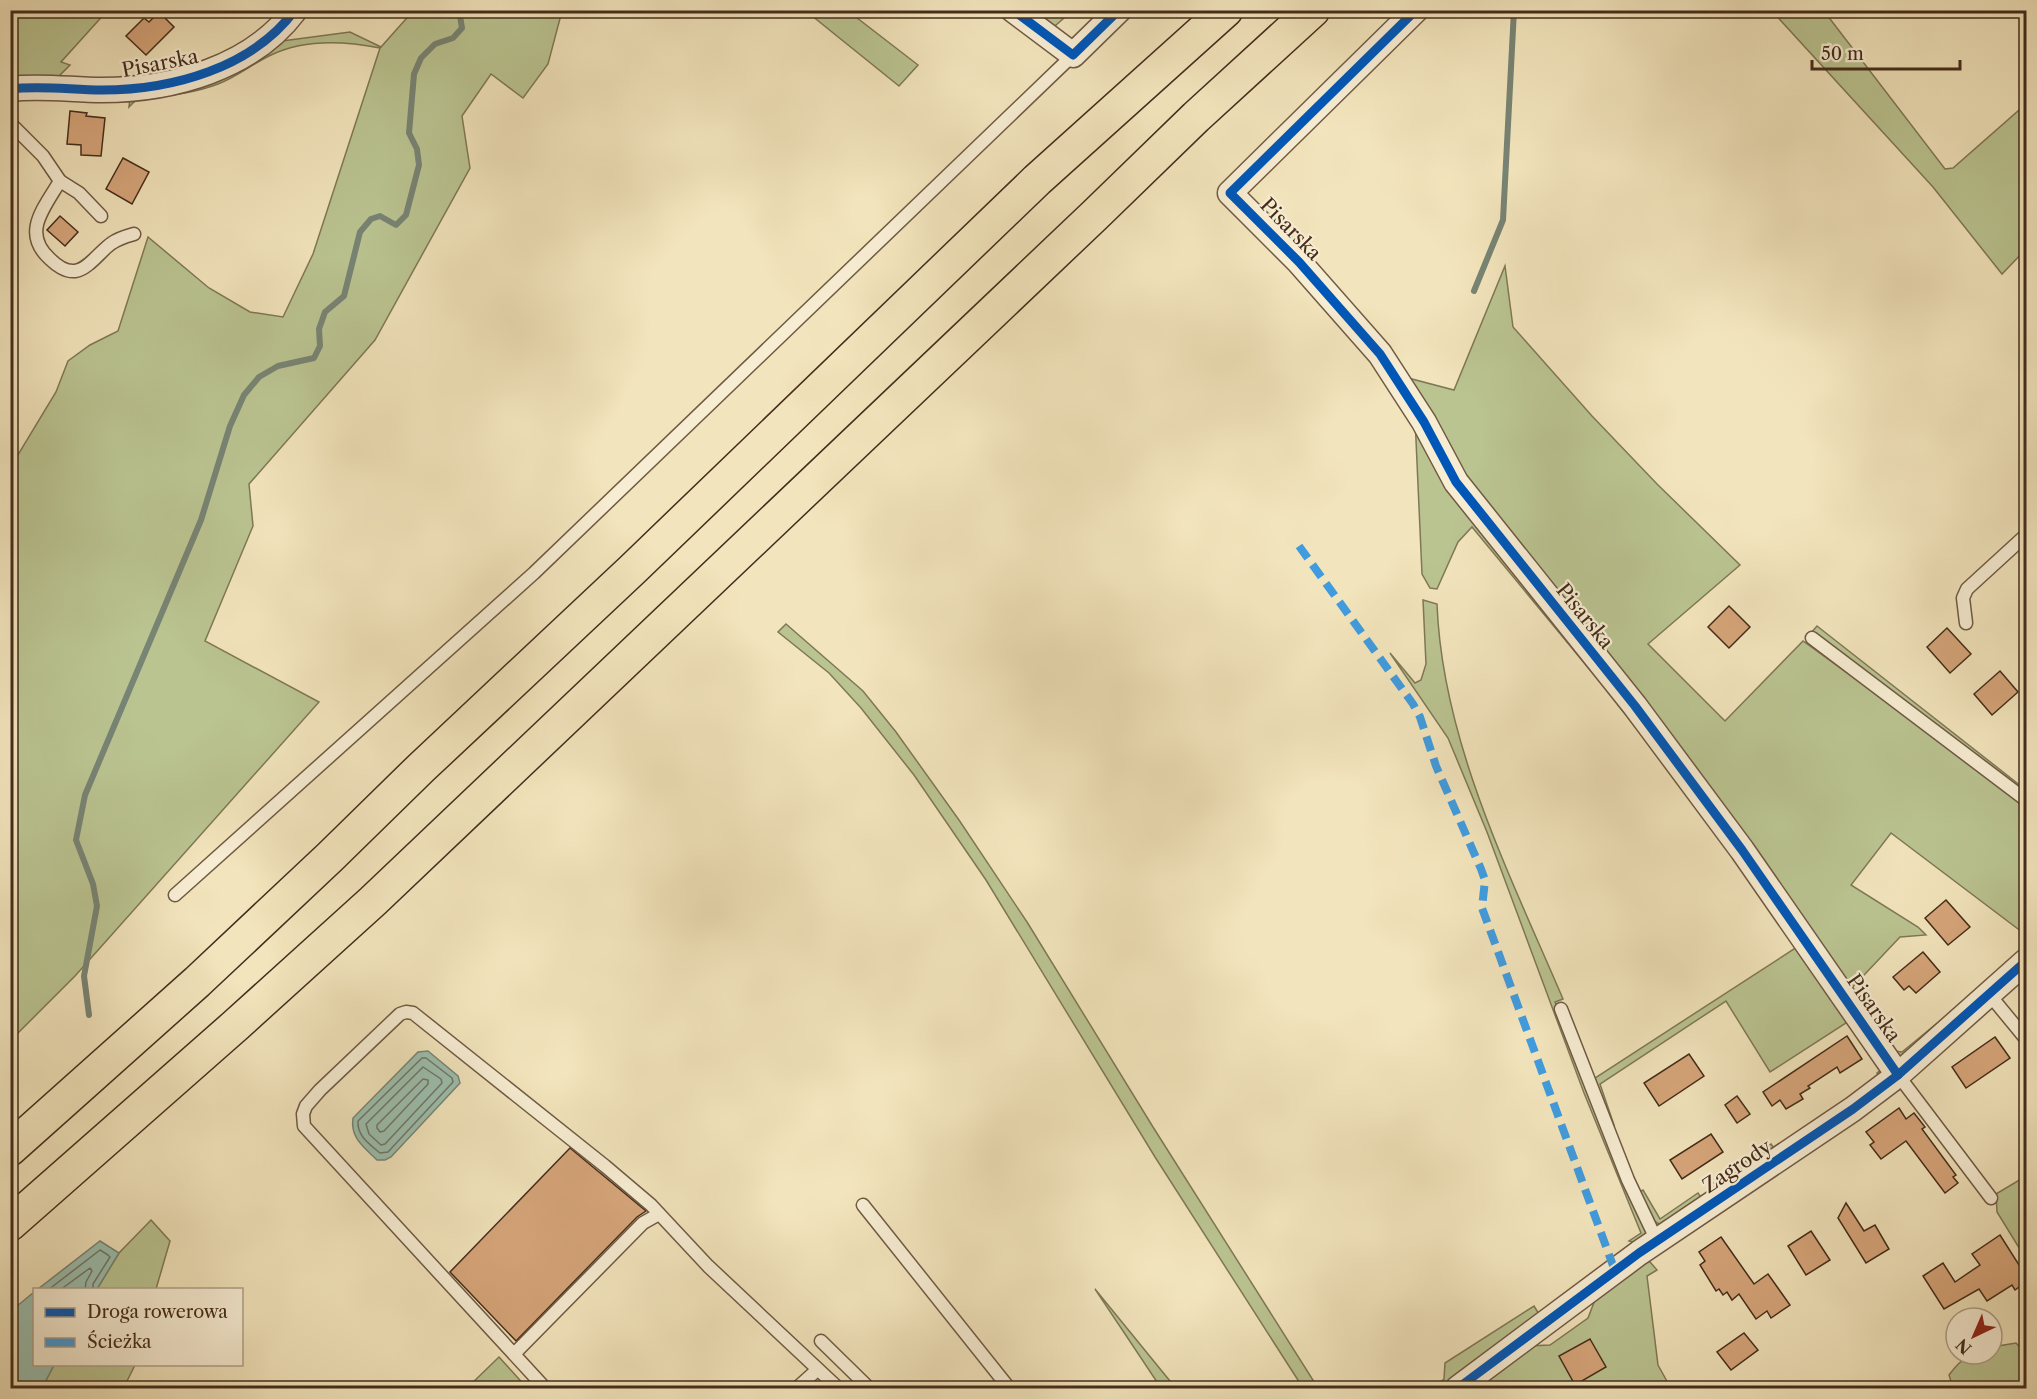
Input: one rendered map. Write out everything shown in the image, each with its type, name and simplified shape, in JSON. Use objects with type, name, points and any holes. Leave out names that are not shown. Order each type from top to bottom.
[{"type":"highway","points":[[10,1149],[206,974],[429,760],[633,569],[1037,180],[1226,10]]},
{"type":"highway","points":[[10,1224],[373,901],[1196,117],[1313,10]]},
{"type":"street","name":"Pisarska","points":[[10,89],[128,90],[198,76],[219,68],[256,48],[272,36],[295,10]]},
{"type":"street","points":[[1013,10],[1073,55],[1119,10]]},
{"type":"street","name":"Pisarska","points":[[1416,10],[1230,193],[1299,262],[1380,354],[1424,422],[1456,482],[1656,735],[1742,850],[1898,1075]]},
{"type":"street","name":"Zagrody","points":[[1458,1389],[1657,1241],[1853,1109],[1898,1075],[2026,961]]},
{"type":"lane","points":[[175,895],[534,573],[1073,55]]},
{"type":"lane","points":[[10,123],[43,156],[60,181],[79,194],[101,216]]},
{"type":"lane","points":[[60,181],[36,226],[38,248],[56,264],[64,269],[75,271],[85,266],[112,242],[134,234]]},
{"type":"lane","points":[[1966,623],[1962,598],[1967,589],[2026,535]]},
{"type":"lane","points":[[1812,638],[2026,800]]},
{"type":"lane","points":[[1989,994],[2026,1039]]},
{"type":"lane","points":[[1561,1009],[1628,1180],[1657,1241]]},
{"type":"lane","points":[[545,1389],[304,1126],[303,1114],[306,1106],[400,1014],[413,1013],[605,1166],[659,1214],[685,1243],[838,1389]]},
{"type":"lane","points":[[1898,1075],[1991,1198]]},
{"type":"lane","points":[[863,1205],[1009,1389]]},
{"type":"lane","points":[[514,1354],[643,1223],[659,1214]]},
{"type":"lane","points":[[821,1341],[869,1389]]},
{"type":"lane","points":[[797,1389],[817,1370]]},
{"type":"green space","points":[[11,11],[107,11],[61,62],[70,65],[54,81],[11,84]]},
{"type":"green space","points":[[413,11],[562,11],[548,64],[523,98],[491,74],[462,116],[470,168],[375,340],[249,484],[253,526],[205,641],[319,702],[75,976],[11,1040],[10,468],[56,392],[68,361],[90,345],[118,331],[148,237],[209,288],[250,312],[283,317],[313,254],[380,48],[339,43],[297,46],[271,55],[218,84],[198,90],[136,100],[129,107],[130,98],[282,41],[350,32],[381,47]]},
{"type":"green space","points":[[806,11],[848,11],[918,65],[899,86]]},
{"type":"green space","points":[[1022,11],[1072,11],[1048,32]]},
{"type":"green space","points":[[1772,11],[1824,11],[1945,169],[1953,168],[2026,104],[2026,249],[2002,274],[1933,187]]},
{"type":"green space","points":[[1505,266],[1513,327],[1592,416],[1657,484],[1740,565],[1648,644],[1725,721],[1803,641],[1951,748],[2026,808],[2026,935],[1891,833],[1851,885],[1918,927],[1926,935],[1900,937],[1848,992],[1894,1051],[1902,1052],[1952,1011],[1956,1016],[1908,1057],[1896,1058],[1458,474],[1408,378],[1454,390]]},
{"type":"green space","points":[[1415,418],[1438,466],[1618,692],[1719,826],[1889,1067],[1887,1074],[1880,1078],[1877,1073],[1885,1067],[1852,1019],[1770,1072],[1726,1001],[1600,1084],[1614,1125],[1610,1123],[1595,1078],[1797,947],[1719,836],[1605,688],[1472,527],[1458,542],[1437,589],[1430,588],[1422,574]]},
{"type":"green space","points":[[1423,600],[1437,604],[1442,655],[1451,706],[1465,756],[1501,856],[1563,999],[1555,1002],[1590,1097],[1647,1234],[1640,1244],[1629,1241],[1641,1233],[1584,1093],[1487,832],[1448,738],[1390,653],[1415,683],[1421,680],[1426,664]]},
{"type":"green space","points":[[786,624],[863,691],[896,732],[959,820],[1027,922],[1318,1388],[1303,1388],[1155,1157],[986,880],[914,775],[861,708],[829,673],[778,632]]},
{"type":"green space","points":[[1817,626],[2026,790],[2026,795],[1811,633]]},
{"type":"green space","points":[[1771,1144],[1777,1152],[1720,1191],[1714,1183]]},
{"type":"green space","points":[[2026,1176],[2026,1259],[1997,1212],[1996,1194]]},
{"type":"green space","points":[[1643,1190],[1660,1219],[1698,1193],[1705,1203],[1664,1227],[1654,1221],[1639,1192]]},
{"type":"green space","points":[[151,1220],[170,1241],[156,1288],[98,1288],[119,1253]]},
{"type":"green space","points":[[1643,1261],[1650,1262],[1657,1270],[1647,1276],[1658,1365],[1668,1383],[1677,1388],[1472,1388],[1527,1346],[1550,1345],[1588,1318],[1598,1292]]},
{"type":"green space","points":[[1095,1289],[1174,1386],[1175,1388],[1161,1388]]},
{"type":"green space","points":[[1534,1306],[1542,1319],[1446,1388],[1432,1388],[1444,1379],[1445,1363]]},
{"type":"green space","points":[[2016,1343],[2026,1354],[2026,1388],[1953,1388],[1949,1375],[1956,1366],[2004,1366],[2004,1345]]},
{"type":"green space","points":[[499,1357],[527,1388],[467,1388]]},
{"type":"green space","points":[[53,1366],[134,1366],[121,1388],[42,1388]]},
{"type":"water","points":[[428,1051],[458,1076],[460,1083],[391,1157],[377,1160],[356,1137],[353,1118],[418,1052]]},
{"type":"water","points":[[100,1241],[119,1253],[98,1288],[39,1288]]},
{"type":"water","points":[[33,1293],[33,1366],[53,1366],[42,1388],[11,1388],[11,1311]]},
{"type":"building","points":[[159,12],[174,27],[146,55],[126,36],[144,18],[149,22]]},
{"type":"building","points":[[70,111],[105,118],[101,156],[81,155],[81,145],[67,144]]},
{"type":"building","points":[[123,158],[149,172],[132,204],[106,189]]},
{"type":"building","points":[[60,216],[78,232],[65,246],[47,230]]},
{"type":"building","points":[[1729,606],[1750,627],[1729,648],[1708,627]]},
{"type":"building","points":[[1947,628],[1971,654],[1950,673],[1927,647]]},
{"type":"building","points":[[2000,671],[2018,692],[1992,715],[1974,694]]},
{"type":"building","points":[[1946,900],[1970,927],[1948,945],[1925,918]]},
{"type":"building","points":[[1923,952],[1940,972],[1916,993],[1909,986],[1904,990],[1893,977]]},
{"type":"building","points":[[1847,1036],[1862,1059],[1840,1073],[1837,1067],[1808,1086],[1810,1088],[1800,1094],[1803,1099],[1786,1109],[1780,1100],[1772,1106],[1763,1092]]},
{"type":"building","points":[[1995,1037],[2010,1058],[1966,1088],[1952,1067]]},
{"type":"building","points":[[1689,1054],[1704,1076],[1659,1106],[1644,1083]]},
{"type":"building","points":[[1737,1096],[1750,1114],[1737,1123],[1725,1105]]},
{"type":"building","points":[[1899,1108],[1906,1119],[1914,1113],[1925,1127],[1922,1129],[1956,1175],[1953,1177],[1958,1183],[1945,1193],[1906,1141],[1881,1159],[1870,1145],[1874,1142],[1866,1132]]},
{"type":"building","points":[[1711,1134],[1723,1152],[1682,1179],[1670,1160]]},
{"type":"building","points":[[570,1148],[646,1211],[637,1217],[516,1341],[450,1272]]},
{"type":"building","points":[[1846,1203],[1864,1231],[1875,1225],[1889,1249],[1866,1263],[1838,1218]]},
{"type":"building","points":[[1811,1231],[1830,1260],[1806,1275],[1788,1246]]},
{"type":"building","points":[[2000,1235],[2026,1276],[2026,1282],[2015,1290],[2012,1285],[1987,1301],[1979,1289],[1949,1306],[1944,1306],[1944,1309],[1923,1276],[1943,1263],[1955,1282],[1980,1265],[1972,1254]]},
{"type":"building","points":[[1721,1237],[1754,1284],[1768,1274],[1790,1305],[1771,1318],[1767,1311],[1756,1319],[1739,1294],[1732,1300],[1727,1292],[1723,1295],[1719,1289],[1716,1291],[1700,1265],[1705,1261],[1699,1252]]},
{"type":"building","points":[[1744,1333],[1758,1350],[1731,1370],[1717,1352]]},
{"type":"building","points":[[1590,1339],[1606,1367],[1575,1385],[1559,1356]]},
{"type":"waterway","points":[[89,1015],[84,976],[97,906],[93,884],[76,840],[85,795],[201,520],[230,426],[244,395],[259,377],[278,366],[314,358],[320,346],[319,329],[325,312],[344,296],[360,232],[371,219],[380,216],[396,225],[406,215],[419,165],[417,149],[409,133],[414,74],[421,58],[435,44],[453,38],[462,28],[459,10]]},
{"type":"waterway","points":[[1474,291],[1503,220],[1514,10]]},
{"type":"marked path","points":[[1299,546],[1420,717],[1436,766],[1485,880],[1482,908],[1615,1271]]},
{"type":"cycle path","points":[[10,89],[33,87],[129,89],[182,80],[209,72],[257,47],[295,10]]},
{"type":"cycle path","points":[[1013,10],[1073,55],[1119,10]]},
{"type":"cycle path","points":[[1416,10],[1230,193],[1299,262],[1380,354],[1424,422],[1456,482],[1635,706],[1742,850],[1898,1075]]},
{"type":"cycle path","points":[[1458,1388],[1639,1253],[1853,1109],[1898,1075],[2026,961]]}]
